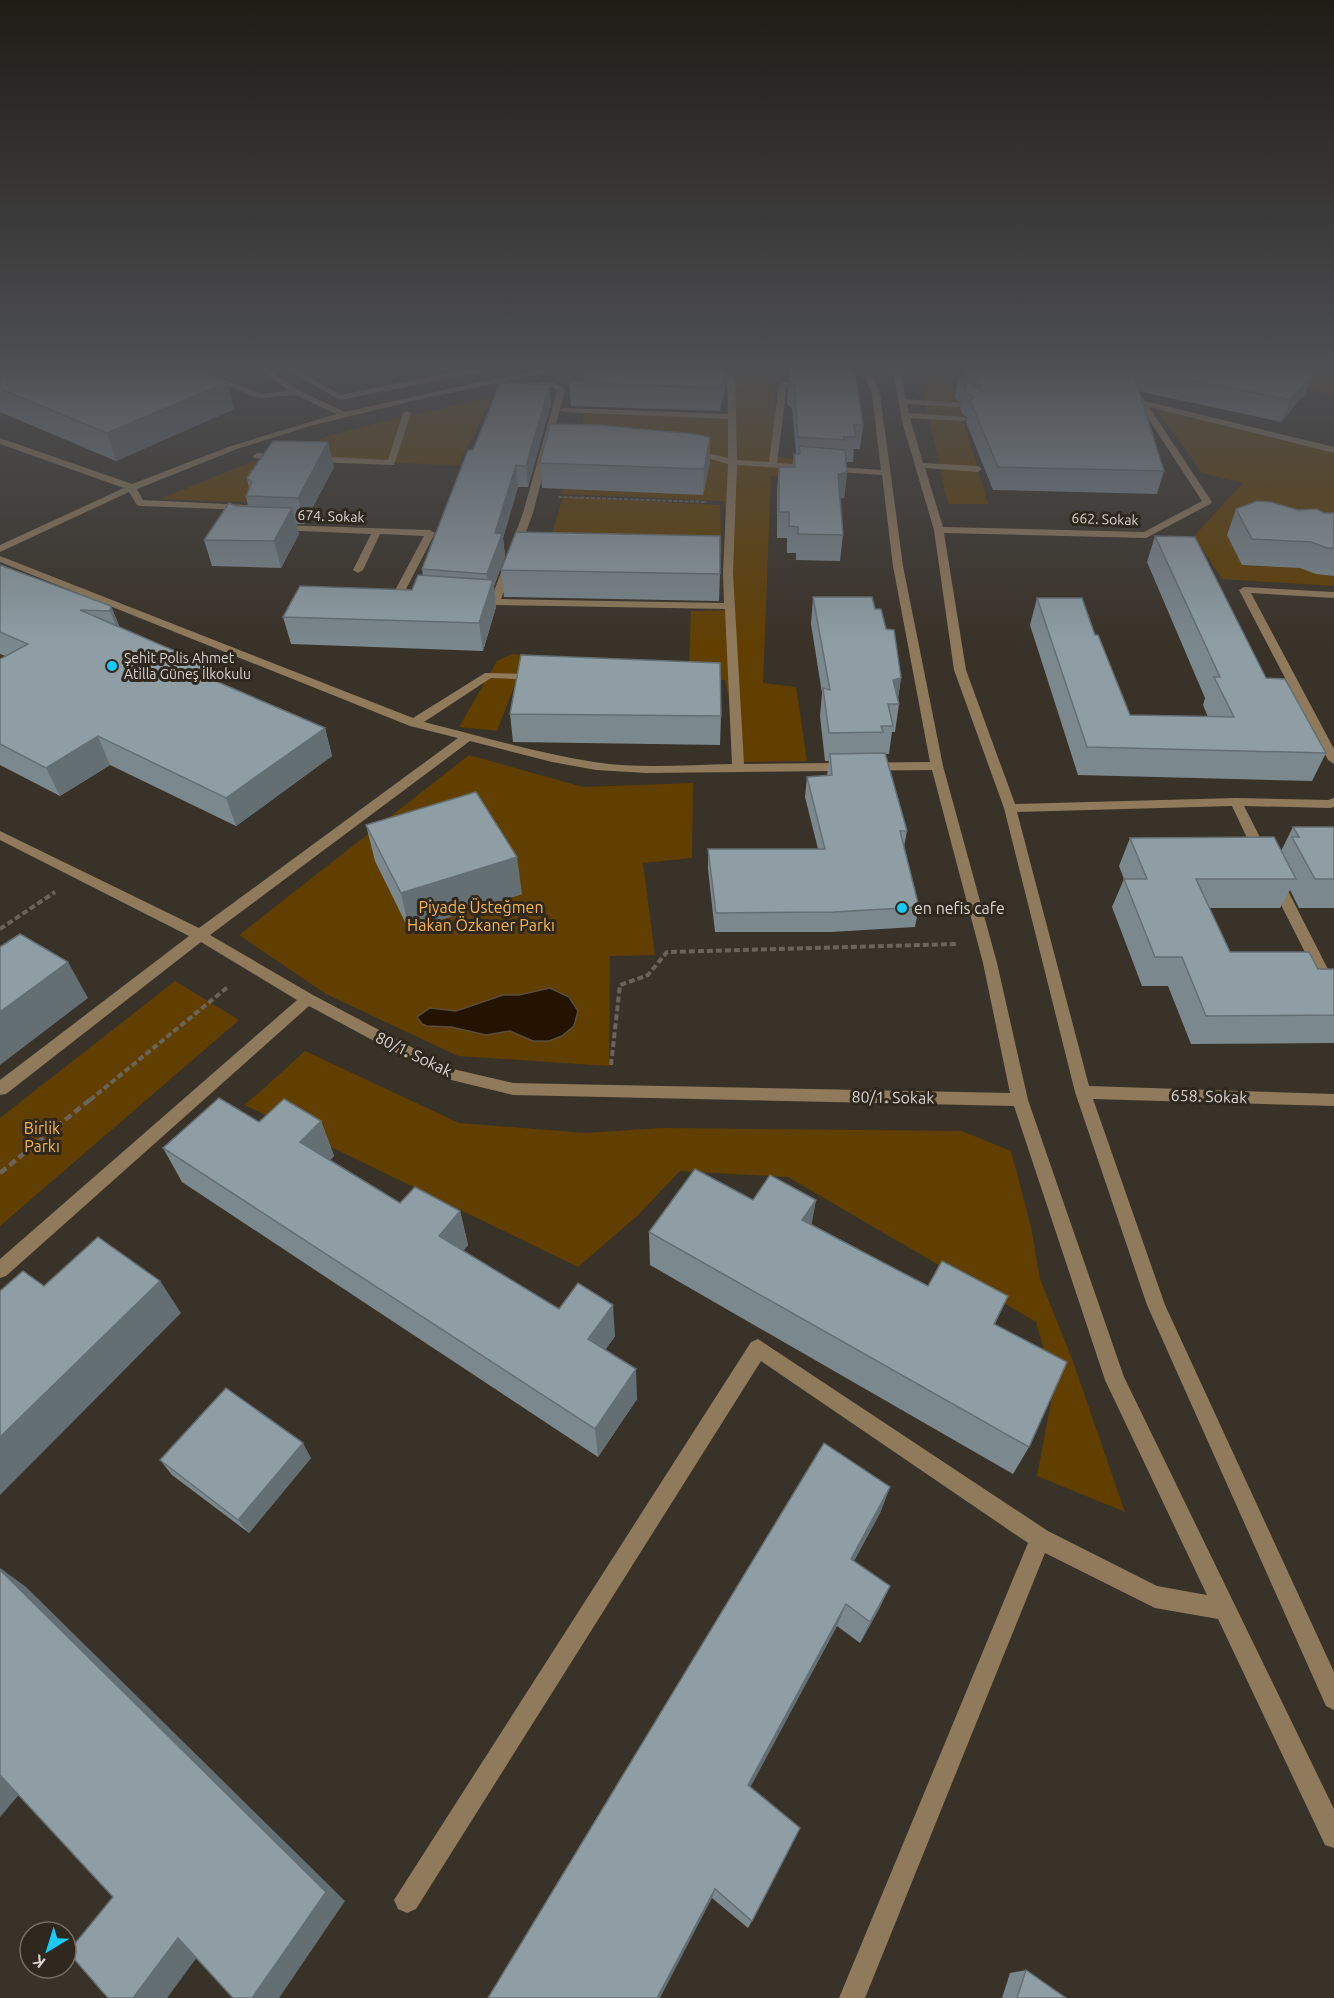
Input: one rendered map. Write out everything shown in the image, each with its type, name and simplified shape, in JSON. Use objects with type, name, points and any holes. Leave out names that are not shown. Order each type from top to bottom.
[{"type":"street","points":[[52,459],[131,487],[140,502],[252,508],[248,518]]},
{"type":"street","points":[[0,549],[131,487],[205,459]]},
{"type":"street","points":[[307,459],[391,463],[392,459]]},
{"type":"street","points":[[542,459],[528,513],[489,601],[729,606]]},
{"type":"street","points":[[507,601],[549,459]]},
{"type":"street","points":[[719,459],[773,463],[813,469],[886,473]]},
{"type":"street","points":[[883,459],[898,566],[938,766],[990,963],[1020,1100],[1115,1380],[1334,1836]]},
{"type":"street","points":[[918,459],[939,530],[960,670],[1010,808],[1083,1092],[1156,1305],[1331,1686]]},
{"type":"street","name":"662. Sokak","points":[[939,530],[1146,536],[1208,502],[1180,459]]},
{"type":"street","points":[[733,462],[729,557],[728,686],[738,769]]},
{"type":"street","points":[[920,465],[978,469]]},
{"type":"street","name":"674. Sokak","points":[[266,528],[377,531],[358,570]]},
{"type":"street","points":[[377,531],[430,533],[397,596],[419,597]]},
{"type":"street","points":[[717,557],[729,557]]},
{"type":"street","points":[[0,558],[414,723],[552,758],[596,766],[738,769],[938,766]]},
{"type":"street","points":[[1334,595],[1244,590],[1334,760]]},
{"type":"street","points":[[414,723],[489,675],[547,678]]},
{"type":"street","points":[[0,1089],[200,935],[467,736]]},
{"type":"street","points":[[1010,808],[1236,802],[1330,804],[1334,802]]},
{"type":"street","points":[[1236,802],[1334,996]]},
{"type":"street","name":"80/1. Sokak","points":[[0,835],[200,935],[308,999],[449,1074],[513,1089],[1020,1100]]},
{"type":"street","points":[[0,1270],[308,999]]},
{"type":"street","name":"658. Sokak","points":[[1083,1092],[1334,1100]]},
{"type":"street","points":[[407,1900],[758,1348],[1040,1539],[1155,1597],[1225,1609]]},
{"type":"street","points":[[852,1998],[1040,1539]]},
{"type":"path","points":[[538,496],[731,503]]},
{"type":"path","points":[[0,929],[58,890]]},
{"type":"path","points":[[611,1066],[620,985],[648,975],[667,952],[967,944]]},
{"type":"path","points":[[0,1173],[229,986]]},
{"type":"green space","points":[[272,459],[461,459],[458,465]]},
{"type":"green space","points":[[573,459],[798,459],[831,463],[834,478],[771,476],[763,683],[796,687],[807,761],[742,762],[725,680],[517,679],[497,731],[459,727],[497,661],[512,654],[689,665],[691,611],[735,610],[724,501],[561,494]]},
{"type":"green space","points":[[938,459],[975,459],[988,504],[948,504]]},
{"type":"green space","points":[[1192,459],[1334,459],[1334,586],[1222,579],[1194,536],[1243,483],[1202,473]]},
{"type":"green space","points":[[254,461],[274,462],[245,502],[160,499]]},
{"type":"green space","points":[[563,497],[720,505],[722,554],[546,553]]},
{"type":"green space","name":"Piyade Üsteğmen Hakan Özkaner Parkı","points":[[469,755],[583,787],[693,783],[692,858],[643,863],[655,955],[610,956],[609,1066],[458,1056],[326,994],[239,935]]},
{"type":"green space","name":"Birlik Parkı","points":[[175,981],[239,1020],[0,1226],[0,1118]]},
{"type":"green space","points":[[305,1051],[459,1123],[586,1133],[661,1128],[962,1131],[1011,1151],[1031,1227],[1040,1279],[1071,1356],[1125,1512],[1037,1476],[1054,1386],[1036,1322],[788,1177],[680,1171],[637,1216],[578,1267],[245,1105]]},
{"type":"shaded area","points":[[550,988],[569,997],[578,1011],[574,1026],[562,1036],[549,1041],[533,1041],[510,1031],[486,1035],[451,1027],[427,1026],[422,1024],[417,1017],[430,1008],[456,1011],[503,995],[519,995]]},
{"type":"building","points":[[260,459],[319,459],[298,498],[246,496],[252,482],[247,478]]},
{"type":"building","points":[[464,459],[528,459],[526,466],[516,465],[495,533],[502,534],[487,574],[422,569]]},
{"type":"building","points":[[541,459],[706,459],[704,469],[540,463]]},
{"type":"building","points":[[794,459],[846,459],[847,472],[838,474],[843,535],[798,534],[798,527],[789,526],[789,512],[779,512],[779,467],[795,467]]},
{"type":"building","points":[[995,459],[1160,459],[1164,471],[998,467]]},
{"type":"building","points":[[1257,501],[1271,502],[1298,510],[1317,509],[1324,513],[1334,513],[1334,548],[1311,542],[1252,539],[1236,509]]},
{"type":"building","points":[[229,503],[236,506],[292,508],[274,541],[204,540]]},
{"type":"building","points":[[516,532],[720,536],[720,574],[501,570]]},
{"type":"building","points":[[1155,536],[1195,537],[1266,678],[1285,679],[1326,753],[1087,747],[1037,598],[1082,598],[1095,635],[1098,635],[1130,715],[1234,717],[1214,677],[1220,677]]},
{"type":"building","points":[[0,565],[111,606],[110,611],[80,610],[212,667],[199,674],[325,728],[226,798],[98,736],[46,768],[0,744],[0,659],[28,644],[0,632]]},
{"type":"building","points":[[418,575],[493,580],[479,623],[283,617],[300,586],[412,590]]},
{"type":"building","points":[[813,597],[872,597],[875,609],[881,609],[886,629],[894,630],[901,678],[893,680],[899,704],[888,704],[893,726],[881,726],[883,732],[829,733],[823,688],[830,690]]},
{"type":"building","points":[[521,655],[720,663],[721,716],[510,714]]},
{"type":"building","points":[[885,753],[907,831],[900,831],[919,907],[834,912],[716,913],[708,849],[825,849],[807,777],[832,775],[830,754]]},
{"type":"building","points":[[476,792],[517,857],[401,893],[366,825]]},
{"type":"building","points":[[1293,827],[1334,827],[1334,879],[1315,879],[1292,837],[1299,837]]},
{"type":"building","points":[[1274,837],[1296,879],[1196,879],[1230,952],[1309,952],[1318,969],[1334,969],[1334,1015],[1206,1016],[1182,957],[1155,957],[1124,879],[1147,879],[1130,838]]},
{"type":"building","points":[[20,934],[68,962],[0,1012],[0,947]]},
{"type":"building","points":[[219,1098],[259,1122],[284,1099],[321,1121],[300,1142],[400,1203],[415,1187],[460,1211],[439,1236],[559,1309],[578,1283],[613,1305],[588,1339],[636,1369],[595,1429],[163,1148]]},
{"type":"building","points":[[695,1169],[753,1200],[770,1175],[816,1200],[802,1220],[928,1286],[942,1261],[1008,1296],[994,1324],[1067,1362],[1029,1447],[649,1232]]},
{"type":"building","points":[[98,1237],[160,1281],[0,1437],[0,1291],[23,1271],[44,1286]]},
{"type":"building","points":[[226,1388],[303,1443],[238,1520],[160,1460]]},
{"type":"building","points":[[824,1443],[890,1487],[851,1559],[890,1586],[870,1622],[846,1604],[748,1785],[800,1828],[752,1921],[715,1889],[657,1998],[488,1998]]},
{"type":"building","points":[[0,1570],[326,1892],[252,1998],[233,1998],[178,1938],[133,1998],[108,1998],[78,1964],[78,1940],[113,1897],[0,1775]]},
{"type":"building","points":[[1026,1970],[1066,1998],[1017,1998]]},
{"type":"place","name":"Şehit Polis Ahmet Atilla Güneş İlkokulu","points":[[112,666]]},
{"type":"place","name":"en nefis cafe","points":[[902,908]]}]
